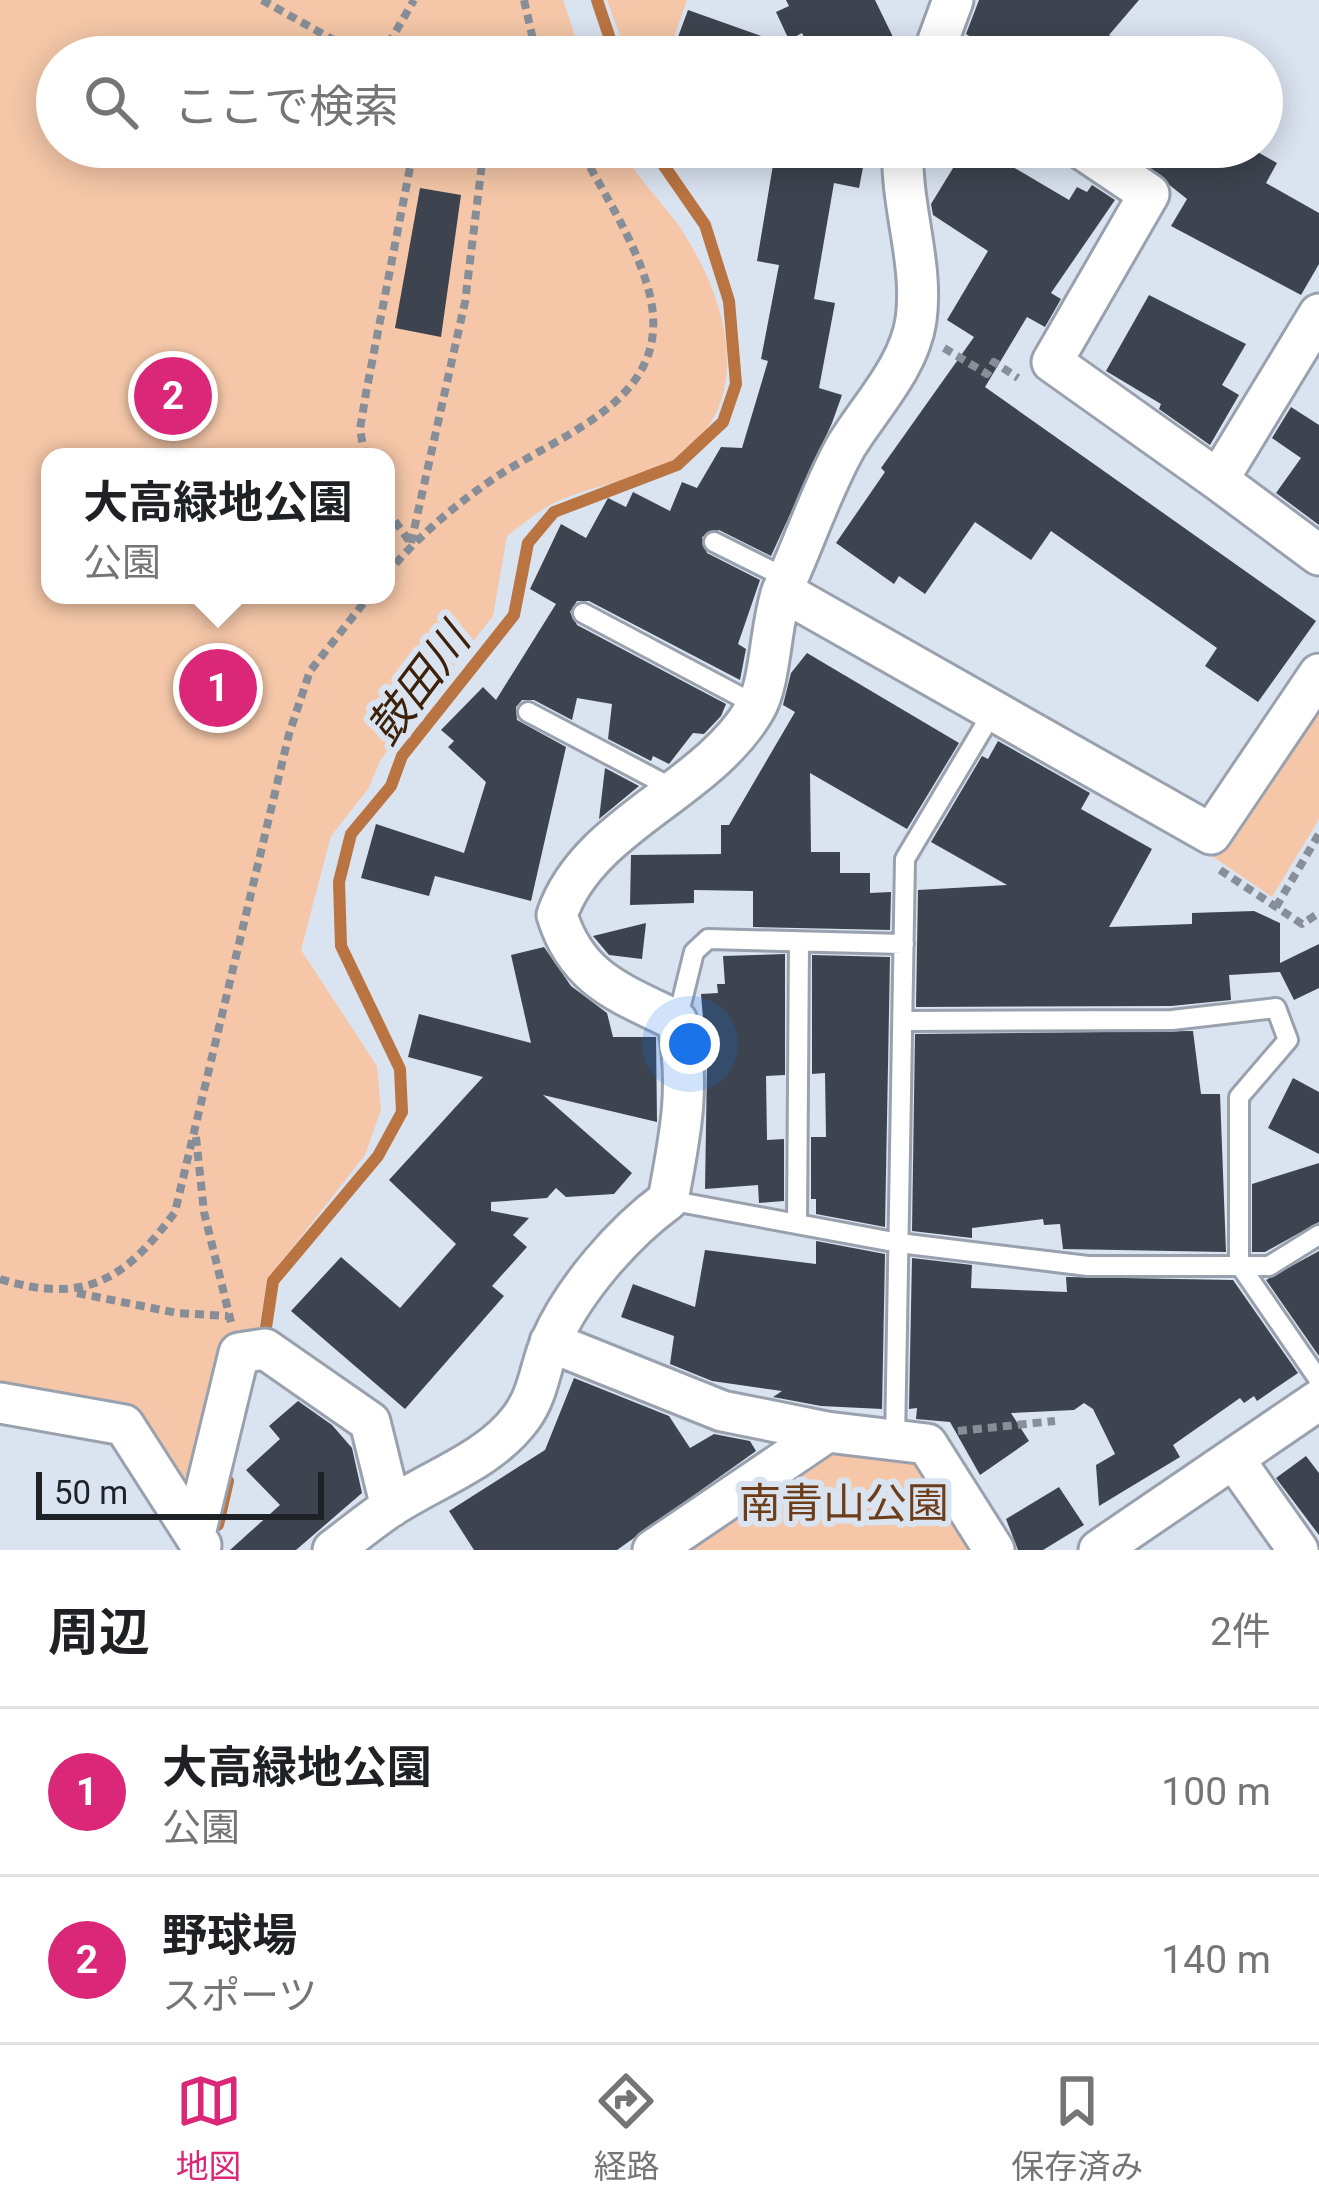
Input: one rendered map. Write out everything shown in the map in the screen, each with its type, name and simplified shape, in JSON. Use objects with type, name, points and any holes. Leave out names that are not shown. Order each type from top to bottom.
[{"type":"street","points":[[943,36],[953,0]]},
{"type":"street","points":[[333,1550],[392,1507],[492,1448],[522,1417],[543,1376],[550,1342],[590,1282],[642,1219],[668,1199],[686,1108],[686,1058],[677,1021],[585,969],[567,948],[556,915],[575,873],[729,743],[758,706],[770,625],[785,585],[844,451],[899,367],[916,322],[916,278],[902,168]]},
{"type":"street","points":[[1110,168],[1149,194],[1052,362],[1319,555]]},
{"type":"street","points":[[1218,480],[1319,314]]},
{"type":"street","points":[[785,585],[1211,834],[1319,674]]},
{"type":"street","points":[[199,1542],[234,1334],[265,1349],[370,1422],[392,1507]]},
{"type":"street","points":[[550,1342],[722,1411],[911,1443],[994,1550]]},
{"type":"street","points":[[1099,1550],[1236,1462],[1319,1400]]},
{"type":"street","points":[[0,1403],[124,1426],[199,1542]]},
{"type":"street","points":[[653,1550],[827,1432]]},
{"type":"street","points":[[1236,1462],[1298,1550]]},
{"type":"lane","points":[[714,542],[785,585]]},
{"type":"lane","points":[[583,613],[758,706]]},
{"type":"lane","points":[[911,1443],[899,1243],[905,859],[994,710]]},
{"type":"lane","points":[[527,712],[676,790]]},
{"type":"lane","points":[[677,1021],[694,952],[708,939],[904,944]]},
{"type":"lane","points":[[797,1223],[799,943]]},
{"type":"lane","points":[[903,1021],[1172,1020],[1276,1007],[1288,1040],[1239,1096],[1239,1264],[1319,1380]]},
{"type":"lane","points":[[668,1199],[899,1243],[1088,1266],[1269,1266],[1319,1235]]},
{"type":"path","points":[[262,0],[326,36]]},
{"type":"path","points":[[393,36],[414,0]]},
{"type":"path","points":[[524,0],[532,36]]},
{"type":"path","points":[[365,448],[363,411],[410,168]]},
{"type":"path","points":[[411,544],[465,302],[481,168]]},
{"type":"path","points":[[395,564],[411,544],[494,478],[620,399],[652,351],[654,320],[639,262],[590,168]]},
{"type":"path","points":[[938,344],[986,374],[994,362],[1030,386]]},
{"type":"path","points":[[395,522],[411,544]]},
{"type":"path","points":[[73,1292],[126,1269],[175,1212],[289,734],[310,671],[363,604]]},
{"type":"path","points":[[1276,907],[1319,834]]},
{"type":"path","points":[[1209,863],[1302,924],[1319,913]]},
{"type":"path","points":[[195,1126],[204,1212],[234,1334]]},
{"type":"path","points":[[0,1280],[33,1290],[73,1292],[177,1312],[234,1334]]},
{"type":"path","points":[[911,1443],[937,1433],[1055,1420]]},
{"type":"green space","points":[[0,0],[563,0],[575,36],[36,36],[36,168],[633,168],[697,256],[711,286],[727,350],[726,381],[717,410],[701,436],[674,459],[552,504],[507,536],[493,616],[381,759],[368,789],[331,836],[301,950],[377,1066],[381,1110],[365,1155],[267,1280],[258,1335],[198,1480],[178,1485],[135,1414],[0,1386]]},
{"type":"green space","points":[[607,0],[687,0],[674,36],[620,36]]},
{"type":"green space","points":[[1319,694],[1319,819],[1272,897],[1212,856]]},
{"type":"green space","name":"南青山公園","points":[[829,1453],[917,1457],[984,1550],[683,1550]]},
{"type":"building","points":[[786,0],[875,0],[893,36],[787,36],[776,12],[789,6]]},
{"type":"building","points":[[979,0],[1139,0],[1111,36],[966,34]]},
{"type":"building","points":[[688,10],[761,36],[678,36]]},
{"type":"building","points":[[772,168],[863,168],[859,188],[834,183],[814,299],[835,303],[819,388],[842,395],[832,423],[771,556],[719,530],[702,537],[707,553],[760,580],[738,644],[746,649],[740,680],[589,601],[577,601],[570,612],[577,625],[726,704],[721,716],[704,734],[693,733],[669,764],[653,756],[651,761],[608,739],[612,704],[577,698],[572,720],[534,700],[522,700],[516,707],[517,720],[566,747],[531,901],[435,876],[429,896],[361,878],[376,824],[464,853],[486,782],[448,747],[454,741],[441,730],[483,687],[496,700],[556,604],[530,589],[561,524],[586,538],[608,498],[626,507],[633,492],[670,511],[682,482],[697,488],[721,447],[742,448],[768,361],[761,359],[779,265],[757,261]]},
{"type":"building","points":[[953,168],[1015,168],[1069,200],[1077,187],[1087,192],[1092,185],[1115,200],[1051,293],[1061,299],[1045,327],[1027,317],[985,387],[1316,621],[1258,702],[1205,666],[1217,648],[1051,531],[1031,560],[975,522],[925,594],[899,576],[894,584],[836,543],[885,472],[881,468],[974,337],[947,320],[988,251],[933,215],[931,204]]},
{"type":"building","points":[[1148,168],[1274,168],[1266,183],[1319,213],[1319,264],[1301,295],[1171,226],[1187,199]]},
{"type":"building","points":[[420,188],[461,195],[441,337],[395,328]]},
{"type":"building","points":[[1149,295],[1246,344],[1222,385],[1239,395],[1210,445],[1159,409],[1161,404],[1106,371]]},
{"type":"building","points":[[1291,407],[1319,425],[1319,525],[1276,493],[1301,458],[1272,438]]},
{"type":"building","points":[[807,653],[959,743],[907,829],[810,773],[811,852],[840,852],[840,873],[870,873],[870,893],[891,892],[890,930],[753,927],[753,891],[694,890],[694,903],[630,905],[631,855],[721,854],[721,825],[729,825],[795,712],[783,705],[791,673]]},
{"type":"building","points":[[998,741],[1090,793],[1081,809],[1152,849],[1109,927],[1192,924],[1192,913],[1254,911],[1280,923],[1280,963],[1319,944],[1319,988],[1294,1000],[1280,972],[1229,975],[1231,1000],[1171,1006],[916,1007],[918,890],[1007,885],[931,842],[982,756],[988,759]]},
{"type":"building","points":[[605,768],[639,786],[599,819]]},
{"type":"building","points":[[646,923],[642,959],[609,955],[593,936]]},
{"type":"building","points":[[544,947],[571,986],[607,1013],[613,1037],[656,1037],[657,1122],[543,1095],[632,1173],[614,1194],[566,1197],[556,1188],[547,1198],[491,1202],[491,1211],[529,1218],[513,1235],[527,1247],[492,1286],[504,1296],[405,1409],[291,1311],[341,1257],[400,1308],[456,1244],[389,1180],[483,1077],[408,1057],[419,1014],[531,1043],[511,955]]},
{"type":"building","points":[[785,954],[785,1075],[766,1076],[767,1140],[784,1139],[784,1201],[759,1203],[758,1185],[705,1189],[707,1066],[701,994],[718,993],[717,984],[725,984],[723,956]]},
{"type":"building","points":[[812,955],[890,957],[885,1227],[816,1214],[816,1199],[811,1199],[811,1137],[826,1137],[825,1073],[812,1074]]},
{"type":"building","points":[[1193,1031],[1201,1094],[1220,1094],[1226,1252],[1063,1249],[1060,1224],[1044,1225],[1043,1219],[972,1228],[972,1238],[912,1231],[915,1034]]},
{"type":"building","points":[[1293,1078],[1319,1092],[1319,1154],[1268,1128]]},
{"type":"building","points":[[1319,1163],[1319,1222],[1265,1252],[1252,1252],[1252,1184]]},
{"type":"building","points":[[816,1241],[885,1254],[882,1409],[821,1406],[773,1397],[782,1391],[712,1381],[670,1364],[674,1336],[621,1317],[633,1284],[695,1307],[705,1250],[816,1264]]},
{"type":"building","points":[[1319,1251],[1319,1356],[1266,1280]]},
{"type":"building","points":[[912,1258],[972,1265],[971,1288],[1067,1292],[1066,1277],[1233,1280],[1298,1373],[1257,1401],[1254,1396],[1244,1403],[1240,1398],[1173,1445],[1180,1457],[1099,1506],[1096,1465],[1115,1454],[1093,1409],[1084,1403],[1074,1410],[1011,1413],[1029,1441],[980,1475],[950,1422],[916,1419],[917,1408],[909,1409]]},
{"type":"building","points":[[574,1378],[669,1416],[690,1448],[714,1434],[750,1441],[756,1451],[617,1550],[474,1550],[449,1511],[545,1450]]},
{"type":"building","points":[[298,1401],[332,1425],[352,1448],[362,1493],[296,1550],[230,1550],[280,1505],[246,1470],[280,1439],[269,1426]]},
{"type":"building","points":[[1306,1456],[1319,1473],[1319,1535],[1276,1478]]},
{"type":"building","points":[[1059,1487],[1084,1525],[1043,1550],[1018,1550],[1006,1519]]},
{"type":"waterway","name":"鼓田川","points":[[597,0],[609,36]]},
{"type":"waterway","name":"鼓田川","points":[[265,1334],[273,1281],[378,1156],[402,1112],[400,1069],[341,946],[339,882],[351,834],[391,786],[402,756],[514,615],[528,543],[554,512],[677,465],[723,422],[736,384],[729,301],[705,225],[666,168]]},
{"type":"waterway","name":"鼓田川","points":[[218,1525],[228,1481]]},
{"type":"place","name":"野球場","points":[[173,396]]},
{"type":"place","name":"大高緑地公園","points":[[218,688]]}]
